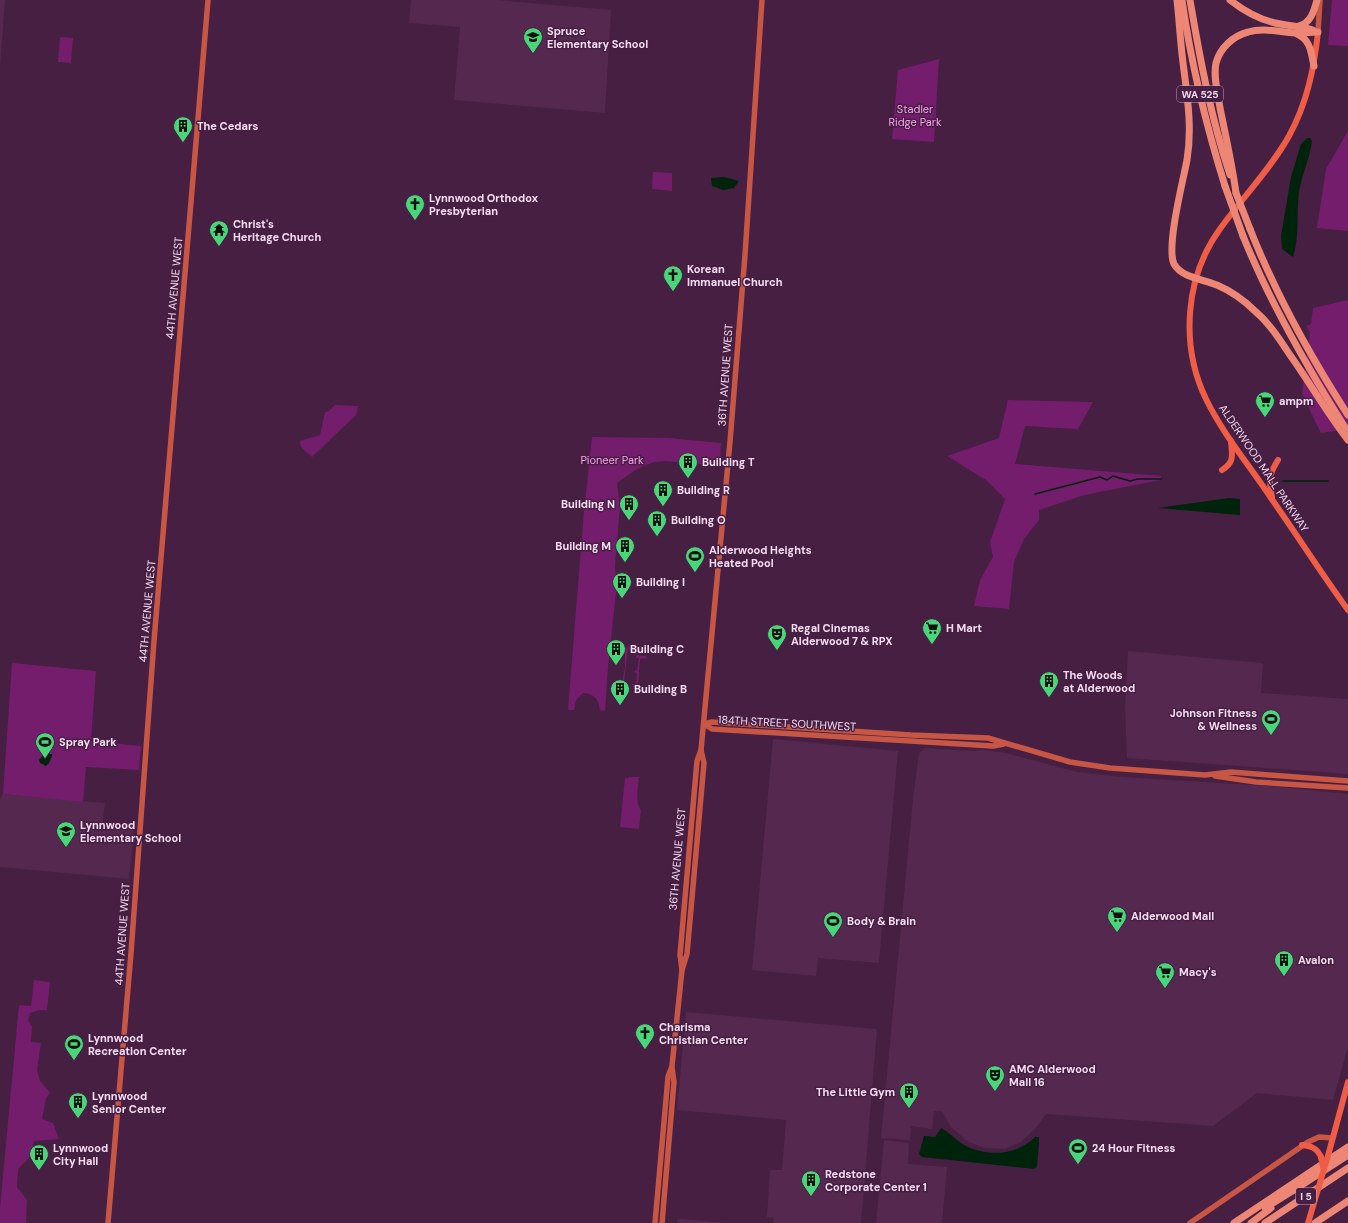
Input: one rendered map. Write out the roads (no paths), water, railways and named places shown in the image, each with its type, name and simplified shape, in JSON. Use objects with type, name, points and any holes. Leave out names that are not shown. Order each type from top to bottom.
[{"type":"highway","points":[[1177,0],[1182,55],[1189,104],[1189,142],[1171,256],[1175,265],[1182,272],[1216,284],[1242,300],[1257,313],[1279,338],[1331,419],[1348,440]]},
{"type":"highway","name":"WA 525","points":[[1182,0],[1201,100],[1211,141],[1224,186],[1243,236],[1268,295],[1286,329],[1314,379],[1348,432]]},
{"type":"highway","name":"WA 525","points":[[1190,0],[1207,93],[1216,129],[1231,172]]},
{"type":"highway","points":[[1230,0],[1252,15],[1264,20],[1295,29],[1318,32]]},
{"type":"highway","points":[[1319,0],[1308,21],[1295,29],[1263,30],[1239,35],[1224,47],[1219,56],[1215,72],[1231,172],[1236,193],[1250,229],[1286,309],[1309,351],[1348,415]]},
{"type":"highway","points":[[1295,29],[1309,43],[1314,66]]},
{"type":"highway","points":[[1332,390],[1348,410]]},
{"type":"highway","points":[[1234,1223],[1348,1147]]},
{"type":"highway","points":[[1239,1223],[1348,1155]]},
{"type":"highway","name":"I 5","points":[[1265,1223],[1348,1168]]},
{"type":"highway","points":[[1251,1223],[1297,1188]]},
{"type":"highway","name":"I 5","points":[[1315,1223],[1348,1201]]},
{"type":"highway","points":[[1315,1223],[1348,1205]]},
{"type":"main road","name":"44TH AVENUE WEST","points":[[108,1223],[130,969],[154,641],[208,0]]},
{"type":"main road","name":"36TH AVENUE WEST","points":[[662,1223],[674,1082],[672,1066],[682,970],[687,954],[704,763],[701,750],[730,442],[745,255],[762,0]]},
{"type":"main road","name":"ALDERWOOD MALL PARKWAY","points":[[1319,0],[1318,32],[1314,66],[1301,108],[1289,136],[1280,151],[1216,234],[1204,255],[1196,278],[1191,301],[1189,323],[1191,352],[1194,367],[1206,399],[1231,441],[1348,610]]},
{"type":"main road","points":[[1222,470],[1229,465],[1232,460],[1231,441]]},
{"type":"main road","points":[[1272,499],[1269,478],[1272,469],[1278,460]]},
{"type":"main road","name":"184TH STREET SOUTHWEST","points":[[704,724],[712,722],[911,735],[976,737],[994,739],[1004,744],[1070,762],[1110,768],[1205,775],[1256,782],[1348,788]]},
{"type":"main road","name":"184TH STREET SOUTHWEST","points":[[704,724],[712,729],[993,746],[1004,744]]},
{"type":"main road","points":[[766,732],[777,729],[791,730],[796,727],[800,731],[837,733],[841,737]]},
{"type":"main road","name":"184TH STREET SOUTHWEST","points":[[1205,775],[1231,772],[1348,781]]},
{"type":"main road","points":[[1256,782],[1260,778],[1272,779],[1275,775],[1278,779],[1285,780],[1291,784]]},
{"type":"main road","name":"36TH AVENUE WEST","points":[[655,1223],[668,1077],[672,1066]]},
{"type":"main road","points":[[1308,1223],[1348,1082]]},
{"type":"main road","points":[[1190,1223],[1302,1145],[1319,1137],[1332,1138]]},
{"type":"main road","points":[[1302,1145],[1313,1147],[1319,1152],[1324,1169]]},
{"type":"waterway","points":[[1035,494],[1100,477],[1107,480],[1113,476],[1130,481],[1138,479],[1161,479]]},
{"type":"waterway","points":[[1283,481],[1328,481]]},
{"type":"place","name":"Spruce Elementary School","points":[[533,54]]},
{"type":"place","name":"The Cedars","points":[[183,143]]},
{"type":"place","name":"Lynnwood Orthodox Presbyterian","points":[[415,221]]},
{"type":"place","name":"Christ's Heritage Church","points":[[219,247]]},
{"type":"place","name":"Korean Immanuel Church","points":[[673,292]]},
{"type":"place","name":"ampm","points":[[1265,418]]},
{"type":"place","name":"Building T","points":[[688,479]]},
{"type":"place","name":"Building R","points":[[663,507]]},
{"type":"place","name":"Building N","points":[[629,521]]},
{"type":"place","name":"Building O","points":[[657,537]]},
{"type":"place","name":"Building M","points":[[625,563]]},
{"type":"place","name":"Alderwood Heights Heated Pool","points":[[695,573]]},
{"type":"place","name":"Building I","points":[[622,599]]},
{"type":"place","name":"H Mart","points":[[932,645]]},
{"type":"place","name":"Regal Cinemas Alderwood 7 & RPX","points":[[777,651]]},
{"type":"place","name":"Building C","points":[[616,666]]},
{"type":"place","name":"The Woods at Alderwood","points":[[1049,698]]},
{"type":"place","name":"Building B","points":[[620,706]]},
{"type":"place","name":"Johnson Fitness & Wellness","points":[[1271,736]]},
{"type":"place","name":"Spray Park","points":[[45,759]]},
{"type":"place","name":"Lynnwood Elementary School","points":[[66,848]]},
{"type":"place","name":"Alderwood Mall","points":[[1117,933]]},
{"type":"place","name":"Body & Brain","points":[[833,938]]},
{"type":"place","name":"Avalon","points":[[1284,977]]},
{"type":"place","name":"Macy's","points":[[1165,989]]},
{"type":"place","name":"Charisma Christian Center","points":[[645,1050]]},
{"type":"place","name":"Lynnwood Recreation Center","points":[[74,1061]]},
{"type":"place","name":"AMC Alderwood Mall 16","points":[[995,1092]]},
{"type":"place","name":"The Little Gym","points":[[909,1109]]},
{"type":"place","name":"Lynnwood Senior Center","points":[[78,1119]]},
{"type":"place","name":"24 Hour Fitness","points":[[1078,1165]]},
{"type":"place","name":"Lynnwood City Hall","points":[[39,1171]]},
{"type":"place","name":"Redstone Corporate Center 1","points":[[811,1197]]},
{"type":"park label","name":"Stadler Ridge Park","points":[[915,115]]},
{"type":"park label","name":"Pioneer Park","points":[[612,460]]}]
